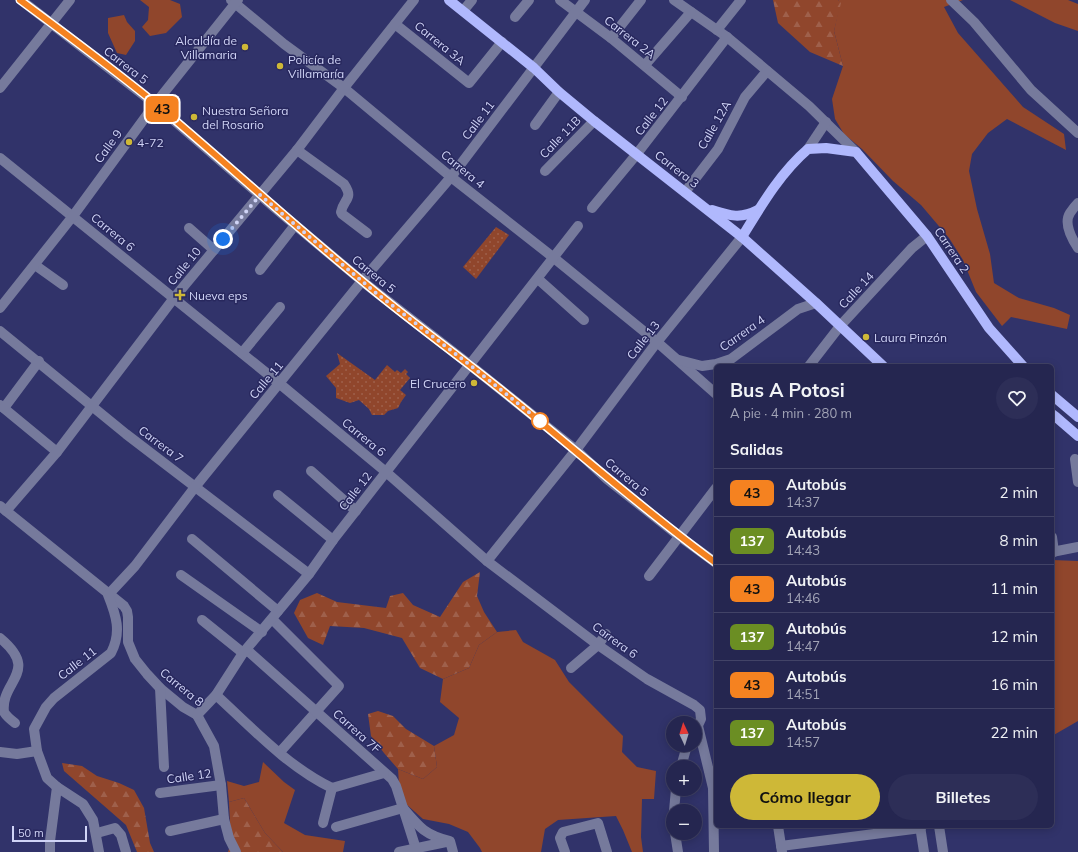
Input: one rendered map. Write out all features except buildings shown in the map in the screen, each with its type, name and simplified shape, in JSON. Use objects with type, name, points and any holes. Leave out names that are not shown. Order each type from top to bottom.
[{"type":"main road","name":"Carrera 3","points":[[449,0],[534,68],[559,92],[636,155],[742,237],[816,303],[881,364]]},
{"type":"main road","points":[[808,149],[826,148],[856,152]]},
{"type":"main road","name":"Calle 13","points":[[742,237],[758,210],[788,169],[808,149]]},
{"type":"main road","name":"Carrera 2","points":[[856,152],[927,236],[989,328],[1021,364]]},
{"type":"main road","points":[[705,207],[728,215],[738,216],[750,214],[758,210]]},
{"type":"main road","points":[[1054,396],[1078,417]]},
{"type":"main road","points":[[1054,416],[1078,436]]},
{"type":"street","name":"Carrera 5","points":[[20,0],[156,104],[260,195],[362,281],[576,450],[607,479],[714,562]]},
{"type":"street","points":[[0,88],[70,0]]},
{"type":"street","name":"Calle 10","points":[[3,509],[57,452],[174,298],[297,150],[414,0]]},
{"type":"street","points":[[463,11],[472,0]]},
{"type":"street","points":[[515,17],[529,0]]},
{"type":"street","name":"Carrera 2A","points":[[560,0],[645,65],[682,97]]},
{"type":"street","name":"Calle 11","points":[[99,852],[93,820],[83,804],[57,787],[47,778],[37,751],[34,729],[46,707],[54,698],[112,653],[116,643],[118,630],[115,613],[108,595],[135,566],[195,487],[362,281],[452,177],[585,0]]},
{"type":"street","points":[[611,38],[641,0]]},
{"type":"street","name":"Carrera 2","points":[[674,0],[689,6],[728,38],[809,106],[856,152]]},
{"type":"street","points":[[717,30],[741,0]]},
{"type":"street","points":[[951,0],[974,22],[1031,90],[1078,133]]},
{"type":"street","name":"Carrera 4","points":[[235,1],[284,44],[344,88],[657,342],[714,392]]},
{"type":"street","name":"Calle 9","points":[[0,308],[73,216],[235,1]]},
{"type":"street","points":[[645,65],[689,6]]},
{"type":"street","name":"Carrera 3A","points":[[395,24],[468,83],[502,42]]},
{"type":"street","name":"Calle 12","points":[[592,208],[636,155],[728,38]]},
{"type":"street","name":"Calle 12A","points":[[685,192],[718,150],[745,96],[767,72]]},
{"type":"street","points":[[535,125],[559,92]]},
{"type":"street","name":"Calle 11B","points":[[545,171],[594,121]]},
{"type":"street","points":[[808,149],[826,122]]},
{"type":"street","points":[[297,150],[344,184],[348,190],[349,197],[341,212],[367,233]]},
{"type":"street","name":"Carrera 6","points":[[0,158],[280,384],[386,472],[487,561],[598,645],[647,679],[694,705],[700,710],[701,716]]},
{"type":"street","points":[[1078,203],[1069,215],[1068,223],[1069,232],[1078,248]]},
{"type":"street","points":[[260,270],[295,225]]},
{"type":"street","name":"Calle 12","points":[[197,715],[216,695],[245,652],[309,574],[356,510],[578,226]]},
{"type":"street","points":[[189,228],[214,250]]},
{"type":"street","name":"Calle 14","points":[[811,364],[840,326],[912,248],[927,236]]},
{"type":"street","name":"Calle 13","points":[[487,561],[576,450],[657,342],[742,237]]},
{"type":"street","points":[[35,265],[63,285]]},
{"type":"street","points":[[538,279],[584,320]]},
{"type":"street","name":"Carrera 4","points":[[716,364],[731,359],[798,309],[816,303]]},
{"type":"street","points":[[242,353],[280,307]]},
{"type":"street","name":"Carrera 7","points":[[0,331],[92,407],[309,574]]},
{"type":"street","name":"Carrera 4","points":[[678,360],[702,366],[714,364]]},
{"type":"street","points":[[39,362],[2,407],[57,452]]},
{"type":"street","points":[[1075,459],[1078,482]]},
{"type":"street","points":[[311,471],[356,510]]},
{"type":"street","points":[[649,576],[714,491]]},
{"type":"street","points":[[278,496],[334,540]]},
{"type":"street","name":"Carrera 8","points":[[3,509],[108,595],[124,606],[128,617],[128,642],[135,659],[160,688],[197,715],[214,746],[221,785],[224,819],[229,838],[236,852]]},
{"type":"street","points":[[192,539],[275,615],[339,686],[315,711],[280,752]]},
{"type":"street","points":[[1054,552],[1078,547]]},
{"type":"street","points":[[181,575],[262,632]]},
{"type":"street","name":"Carrera 7F","points":[[202,620],[245,652],[392,779],[396,786],[416,850]]},
{"type":"street","points":[[570,668],[598,645],[606,634]]},
{"type":"street","points":[[0,638],[13,651],[16,660],[16,669],[2,695],[1,704],[4,713],[15,723]]},
{"type":"street","points":[[160,688],[164,767]]},
{"type":"street","points":[[216,695],[314,780],[332,788],[384,773]]},
{"type":"street","points":[[702,750],[713,788],[714,852]]},
{"type":"street","points":[[0,752],[16,754],[37,751]]},
{"type":"street","name":"Calle 12","points":[[160,793],[221,785]]},
{"type":"street","points":[[50,852],[57,787]]},
{"type":"street","points":[[323,824],[332,788]]},
{"type":"street","points":[[336,826],[403,808],[425,831],[435,838],[450,841]]},
{"type":"street","points":[[170,831],[224,819]]},
{"type":"street","points":[[565,852],[560,838],[563,832],[598,823],[607,852]]},
{"type":"street","points":[[96,833],[115,828],[121,835],[126,852]]},
{"type":"street","points":[[778,828],[781,849],[915,828]]},
{"type":"street","points":[[921,828],[924,852]]},
{"type":"street","points":[[939,828],[943,852]]},
{"type":"street","points":[[676,840],[678,852]]},
{"type":"street","points":[[399,852],[416,850],[450,841]]},
{"type":"street","points":[[450,841],[453,852]]},
{"type":"green space","points":[[140,0],[170,0],[180,4],[182,17],[166,33],[150,36],[142,27],[148,20],[149,7]]},
{"type":"green space","points":[[773,0],[838,0],[841,3],[834,31],[843,66],[810,52],[778,23]]},
{"type":"green space","points":[[838,0],[963,0],[944,7],[958,33],[1023,107],[1064,134],[1066,150],[1007,119],[988,133],[972,154],[969,171],[977,209],[990,254],[994,283],[1019,298],[1054,308],[1070,315],[1067,329],[1011,317],[1002,326],[976,292],[963,260],[949,238],[921,205],[893,181],[862,149],[844,134],[835,119],[832,99],[843,66],[834,31],[840,3]]},
{"type":"green space","points":[[1010,0],[1068,0],[1078,4],[1078,31],[1055,23]]},
{"type":"green space","points":[[124,15],[127,22],[135,31],[135,41],[126,55],[117,53],[108,33],[108,18]]},
{"type":"green space","points":[[496,227],[509,235],[476,279],[463,267]]},
{"type":"green space","points":[[337,353],[375,380],[387,365],[395,372],[397,370],[401,373],[405,369],[408,372],[406,374],[410,378],[400,390],[406,395],[398,408],[388,411],[384,415],[372,415],[369,409],[359,400],[350,403],[336,398],[336,388],[326,376],[340,364]]},
{"type":"green space","points":[[1054,560],[1078,561],[1078,721],[1054,735]]},
{"type":"green space","points":[[480,572],[477,596],[484,612],[497,632],[479,645],[469,668],[443,679],[420,668],[402,638],[364,628],[330,626],[323,645],[308,638],[294,613],[300,600],[317,593],[337,602],[386,608],[390,596],[403,593],[413,605],[440,617],[463,582]]},
{"type":"green space","points":[[516,630],[523,642],[555,660],[569,682],[623,736],[622,752],[637,767],[656,771],[654,799],[642,799],[641,837],[643,852],[632,852],[616,816],[558,820],[545,829],[541,852],[482,852],[468,832],[449,824],[423,819],[406,804],[399,785],[398,769],[423,779],[437,767],[434,746],[454,735],[459,718],[440,702],[443,679],[469,668],[479,645],[497,632]]},
{"type":"green space","points":[[378,711],[393,716],[406,729],[434,746],[437,767],[423,779],[398,769],[371,736],[368,714]]},
{"type":"green space","points":[[263,762],[284,782],[295,790],[284,823],[305,835],[345,841],[343,852],[283,852],[265,833],[244,798],[229,802],[227,781],[244,786],[259,782]]},
{"type":"green space","points":[[62,763],[82,766],[97,776],[119,783],[134,790],[144,808],[150,843],[154,852],[137,852],[126,825],[64,771]]},
{"type":"green space","points":[[244,798],[265,833],[283,852],[228,852],[231,842],[229,802]]},
{"type":"bus line","name":"43","points":[[20,0],[156,104],[276,209],[376,293],[470,365],[576,450],[607,479],[714,562]]},
{"type":"place","name":"Alcaldía de Villamaria","points":[[245,47]]},
{"type":"place","name":"Policía de Villamaría","points":[[280,66]]},
{"type":"place","name":"Nuestra Señora del Rosario","points":[[194,117]]},
{"type":"place","name":"4-72","points":[[129,142]]},
{"type":"place","name":"Nueva eps","points":[[180,295]]},
{"type":"place","name":"Laura Pinzón","points":[[866,337]]},
{"type":"place","name":"El Crucero","points":[[474,383]]},
{"type":"route","points":[[223,239],[260,195],[376,293],[540,421]]}]
